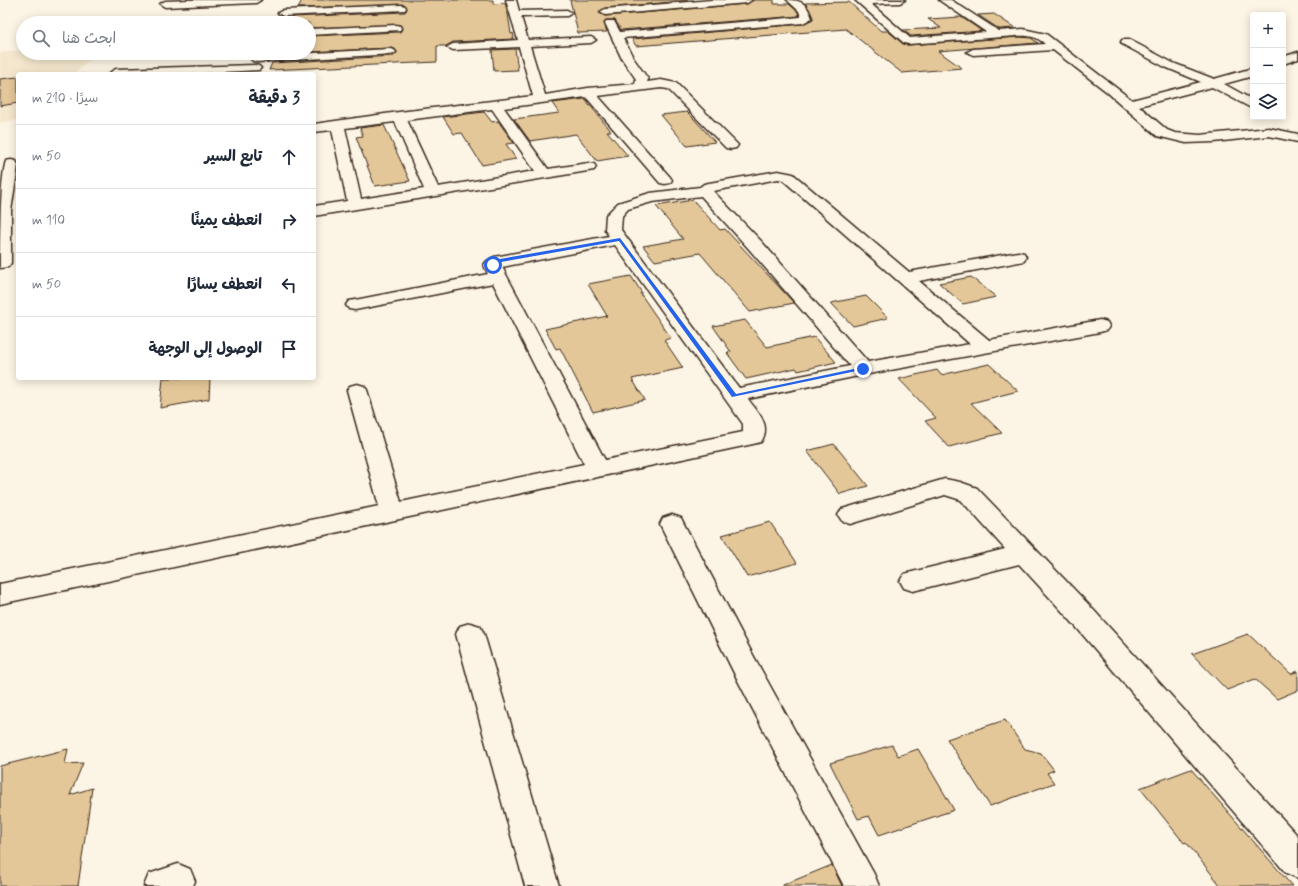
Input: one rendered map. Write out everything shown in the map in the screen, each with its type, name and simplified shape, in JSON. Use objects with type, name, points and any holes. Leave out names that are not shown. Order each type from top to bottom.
[{"type":"street","points":[[165,4],[256,0]]},
{"type":"street","points":[[512,0],[540,98]]},
{"type":"street","points":[[605,12],[747,0]]},
{"type":"street","points":[[616,35],[803,20],[807,18],[804,10],[792,0]]},
{"type":"street","points":[[861,1],[900,0]]},
{"type":"street","points":[[944,0],[998,35]]},
{"type":"street","points":[[861,1],[919,51]]},
{"type":"street","points":[[597,2],[605,12],[628,59],[642,79],[641,85]]},
{"type":"street","points":[[281,16],[286,3]]},
{"type":"street","points":[[144,72],[390,56],[402,4],[283,13]]},
{"type":"street","points":[[515,14],[567,13]]},
{"type":"street","points":[[316,32],[396,28]]},
{"type":"street","points":[[908,41],[998,35],[1016,31],[1036,33],[1056,46],[1162,133],[1177,139],[1198,139],[1269,132],[1298,138]]},
{"type":"street","points":[[453,47],[591,40]]},
{"type":"street","points":[[1126,42],[1169,65],[1212,82],[1250,103]]},
{"type":"street","points":[[959,52],[1056,46]]},
{"type":"street","points":[[1286,60],[1298,56]]},
{"type":"street","points":[[1129,105],[1175,94],[1212,82],[1250,73]]},
{"type":"street","points":[[316,128],[641,85],[661,84],[672,86],[730,145]]},
{"type":"street","points":[[588,92],[665,180]]},
{"type":"street","points":[[495,104],[544,174]]},
{"type":"street","points":[[399,116],[433,192]]},
{"type":"street","points":[[338,125],[355,205]]},
{"type":"street","points":[[6,262],[3,211],[10,164]]},
{"type":"street","points":[[316,211],[588,167]]},
{"type":"street","points":[[0,594],[753,437],[755,433],[754,423],[613,230],[614,215],[623,206],[650,198],[705,191],[709,187],[778,175],[788,177],[984,346]]},
{"type":"street","points":[[705,191],[755,245],[863,369]]},
{"type":"street","points":[[598,469],[493,265],[500,261],[620,239]]},
{"type":"street","points":[[906,278],[1018,257]]},
{"type":"street","points":[[355,305],[498,277]]},
{"type":"street","points":[[734,396],[863,369],[1100,326]]},
{"type":"street","points":[[358,390],[392,512]]},
{"type":"street","points":[[850,515],[945,488],[960,490],[969,494],[1080,612],[1298,861]]},
{"type":"street","points":[[672,524],[862,886]]},
{"type":"street","points":[[913,581],[1025,553]]},
{"type":"street","points":[[470,634],[542,886]]},
{"type":"shaded area","points":[[16,51],[16,60],[89,60],[75,72],[16,72],[16,120],[0,123],[0,53]]},
{"type":"building","points":[[302,0],[493,0],[493,4],[505,3],[511,34],[513,33],[514,39],[453,42],[446,46],[437,46],[437,62],[269,70],[272,63],[394,56],[397,53],[395,49],[390,48],[316,52],[316,36],[400,32],[402,29],[400,25],[316,28],[315,16],[405,12],[407,9],[405,5],[298,8]]},
{"type":"building","points":[[570,0],[694,0],[605,8],[599,13],[605,16],[747,4],[753,0],[774,0],[774,4],[789,4],[798,12],[799,16],[621,30],[615,20],[606,20],[604,24],[607,32],[578,33]]},
{"type":"building","points":[[849,2],[881,31],[888,31],[903,44],[908,45],[1020,37],[1031,38],[1038,43],[938,51],[962,68],[902,73],[846,29],[636,46],[632,39],[803,24],[813,19],[805,3]]},
{"type":"building","points":[[994,14],[1015,28],[999,29],[978,15]]},
{"type":"building","points":[[961,17],[982,31],[911,36],[903,30],[941,28],[928,19]]},
{"type":"building","points":[[515,49],[518,70],[494,71],[492,50]]},
{"type":"building","points":[[16,77],[16,103],[0,106],[0,79]]},
{"type":"building","points":[[585,99],[611,131],[607,131],[628,156],[597,161],[576,134],[530,141],[514,119],[559,113],[552,103]]},
{"type":"building","points":[[484,112],[492,122],[498,121],[514,143],[506,144],[516,159],[482,165],[462,133],[454,134],[443,117]]},
{"type":"building","points":[[687,112],[715,142],[687,146],[661,115]]},
{"type":"building","points":[[384,125],[410,181],[375,186],[356,137],[363,136],[360,128]]},
{"type":"building","points":[[693,200],[720,230],[725,229],[794,303],[750,312],[700,253],[655,261],[643,246],[683,239],[656,206]]},
{"type":"building","points":[[631,276],[642,293],[640,293],[671,338],[664,340],[683,368],[632,379],[645,400],[593,412],[560,348],[556,349],[545,329],[607,316],[588,284]]},
{"type":"building","points":[[971,277],[996,297],[963,304],[939,283]]},
{"type":"building","points":[[866,296],[888,318],[853,326],[831,303]]},
{"type":"building","points":[[745,320],[767,347],[814,337],[836,362],[798,371],[796,368],[746,379],[727,353],[731,352],[713,326]]},
{"type":"building","points":[[989,364],[1018,391],[971,403],[1002,433],[949,447],[925,421],[936,418],[899,379],[937,370],[941,375]]},
{"type":"building","points":[[163,380],[210,380],[209,399],[160,408]]},
{"type":"building","points":[[834,444],[868,486],[840,494],[807,451]]},
{"type":"building","points":[[770,522],[797,563],[747,577],[722,535]]},
{"type":"building","points":[[1248,634],[1291,674],[1298,671],[1298,690],[1277,699],[1255,679],[1227,690],[1192,654]]},
{"type":"building","points":[[1005,720],[1025,749],[1041,753],[1054,770],[1047,773],[1054,783],[990,806],[947,739]]},
{"type":"building","points":[[892,745],[898,756],[918,749],[954,810],[879,835],[869,816],[858,819],[830,763]]},
{"type":"building","points":[[68,749],[65,764],[83,763],[70,795],[92,788],[78,886],[0,886],[0,766]]},
{"type":"building","points":[[1191,769],[1292,886],[1221,886],[1140,788]]},
{"type":"building","points":[[832,865],[842,886],[783,886],[783,885]]},
{"type":"route","points":[[493,265],[500,261],[620,239],[734,396],[863,369]]}]
